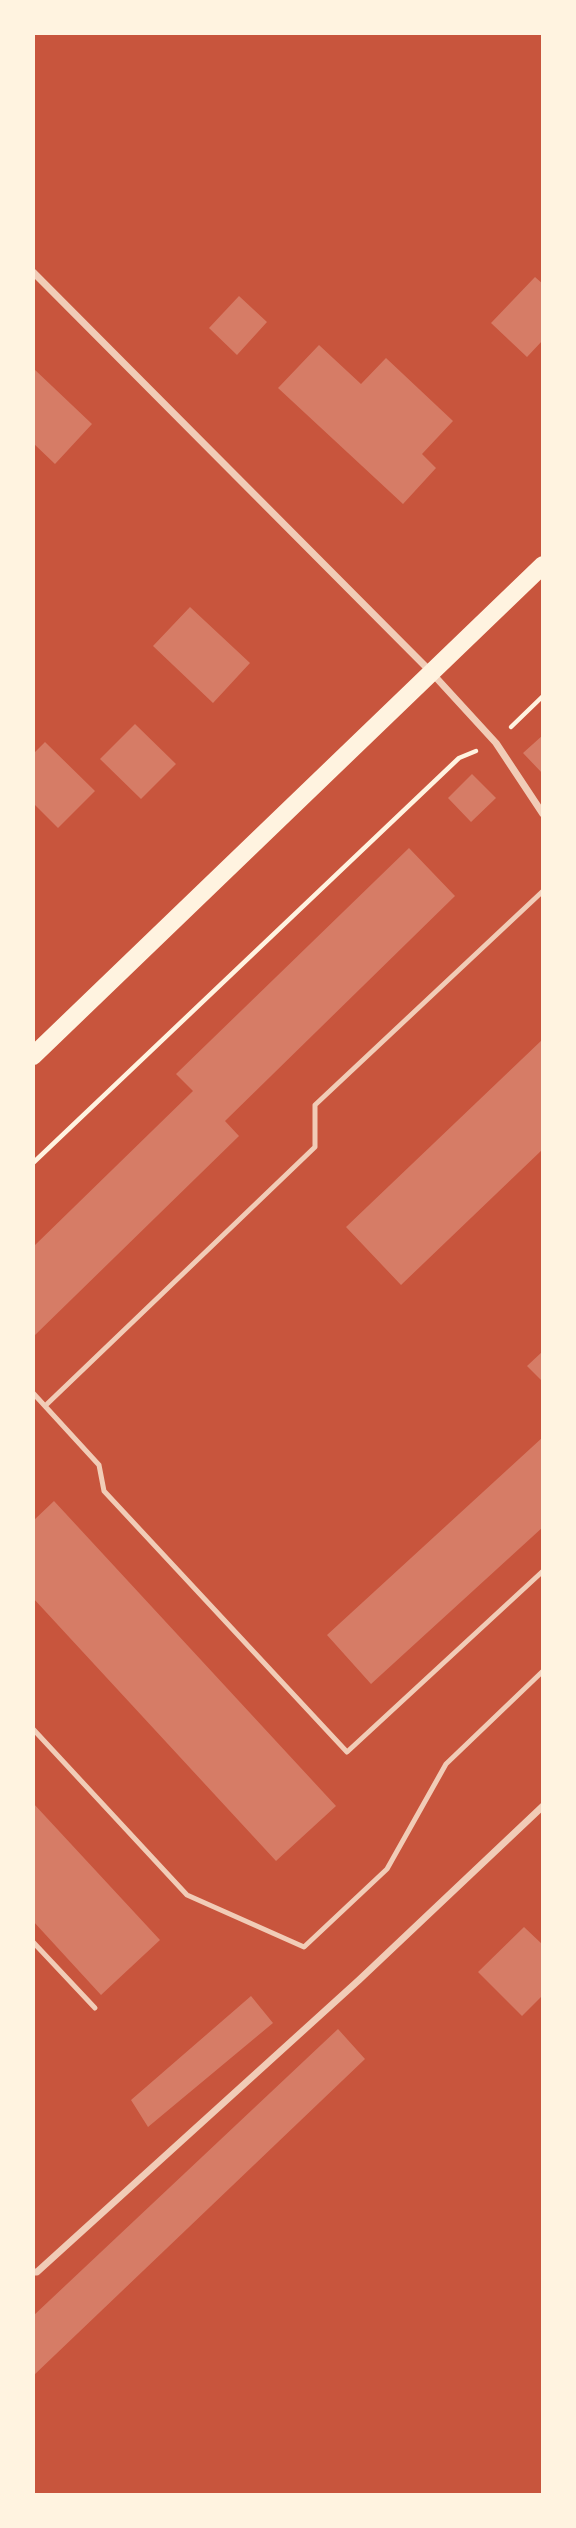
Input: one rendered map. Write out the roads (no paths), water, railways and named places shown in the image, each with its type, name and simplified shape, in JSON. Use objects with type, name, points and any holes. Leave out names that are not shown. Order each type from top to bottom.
[{"type":"main road","points":[[33,1056],[543,565]]},
{"type":"street","points":[[33,272],[430,671],[496,743],[543,814]]},
{"type":"street","points":[[33,2272],[37,2272],[359,1980],[543,1806]]},
{"type":"lane","points":[[45,1406],[315,1147],[315,1105],[543,891]]},
{"type":"lane","points":[[33,1393],[99,1465],[104,1491],[347,1752],[543,1570]]},
{"type":"lane","points":[[33,1729],[187,1895],[304,1947],[387,1869],[446,1764],[543,1671]]},
{"type":"lane","points":[[33,1942],[95,2008]]}]
